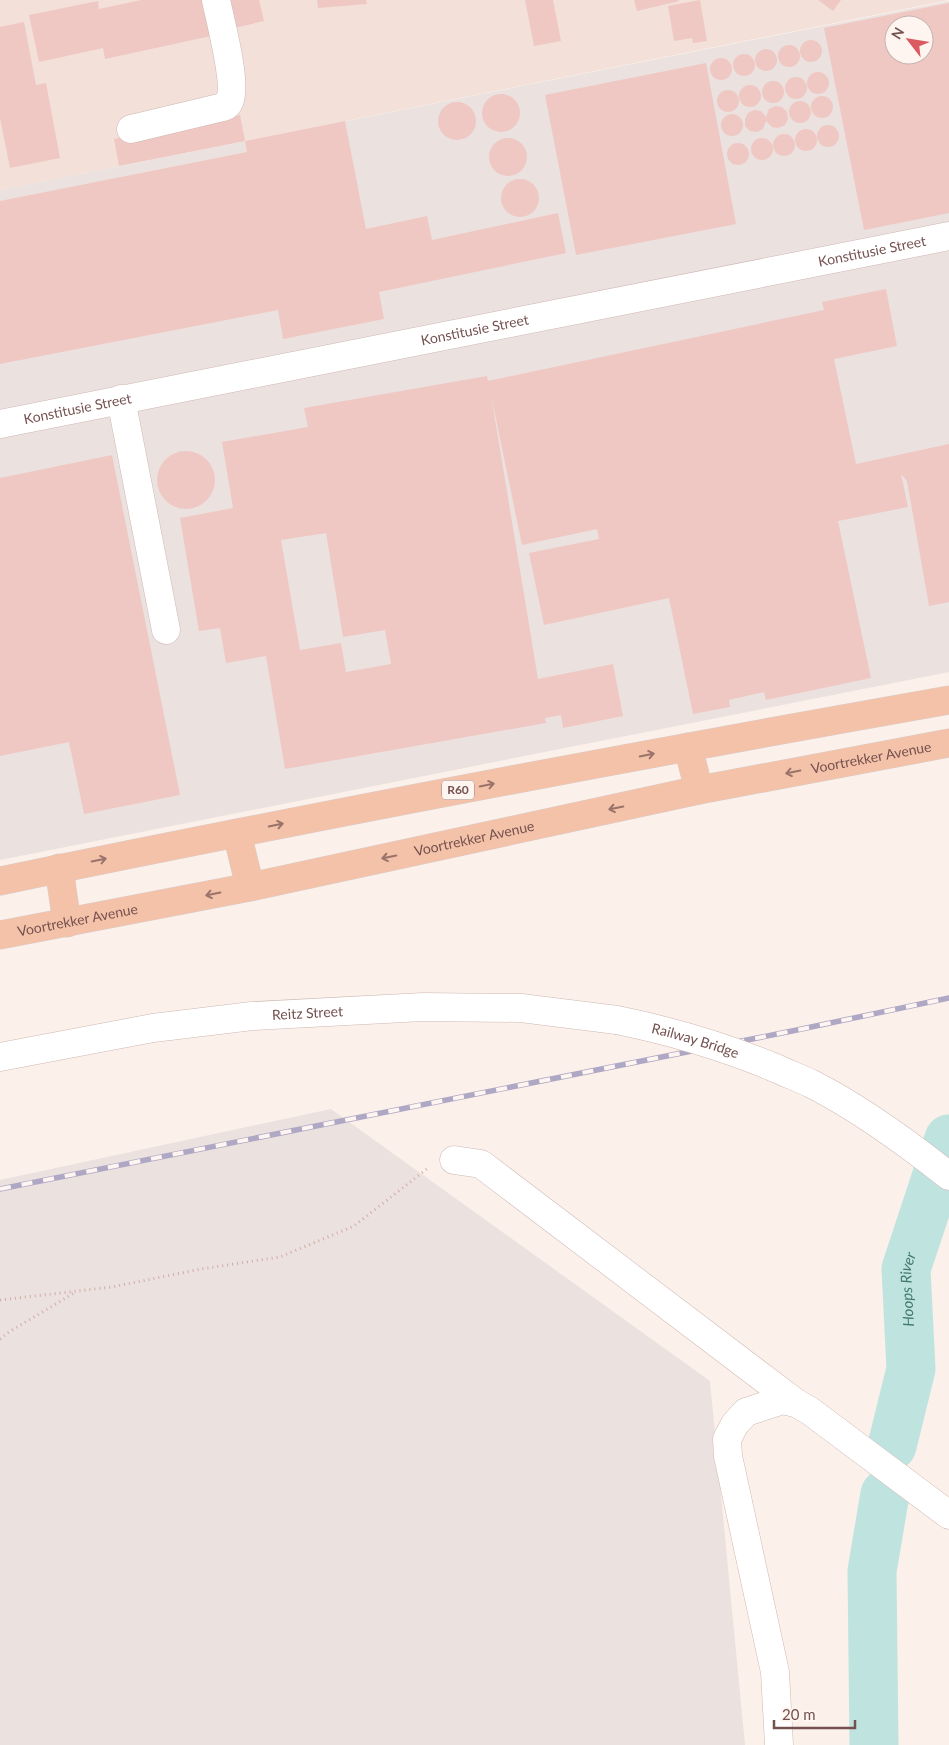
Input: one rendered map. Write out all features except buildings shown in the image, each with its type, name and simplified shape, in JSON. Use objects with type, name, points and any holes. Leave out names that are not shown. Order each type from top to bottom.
[{"type":"main road","name":"R60","points":[[0,881],[237,832],[949,700]]},
{"type":"main road","name":"Voortrekker Avenue","points":[[0,934],[67,923],[250,887],[699,790],[938,745]]},
{"type":"main road","points":[[688,747],[699,790]]},
{"type":"main road","points":[[237,832],[250,887]]},
{"type":"main road","points":[[60,868],[67,923]]},
{"type":"street","points":[[131,129],[223,107],[230,101],[230,66],[216,0]]},
{"type":"street","name":"Konstitusie Street","points":[[0,424],[949,236]]},
{"type":"street","points":[[122,400],[166,630]]},
{"type":"street","name":"Reitz Street","points":[[0,1057],[153,1028],[252,1016],[423,1007],[521,1008],[617,1020]]},
{"type":"street","name":"Railway Bridge","points":[[617,1020],[733,1050],[811,1084],[860,1112],[949,1176]]},
{"type":"street","points":[[454,1160],[481,1164],[796,1403],[810,1411],[949,1516]]},
{"type":"street","points":[[779,1745],[775,1672],[728,1456],[727,1439],[746,1412],[783,1400],[796,1403]]},
{"type":"path","points":[[0,1300],[112,1287],[280,1257],[354,1226],[426,1168],[434,1164],[454,1160]]},
{"type":"path","points":[[0,1339],[77,1292]]},
{"type":"shaded area","points":[[0,0],[949,0],[0,190]]},
{"type":"shaded area","points":[[949,1],[949,672],[0,860],[0,190]]},
{"type":"shaded area","points":[[331,1109],[710,1381],[745,1745],[0,1745],[0,1180]]},
{"type":"waterway","name":"Hoops River","points":[[892,1446],[911,1369],[906,1269],[949,1139]]},
{"type":"waterway","name":"Hoops River","points":[[874,1745],[872,1571],[885,1494]]},
{"type":"railway","points":[[0,1189],[949,998]]}]
